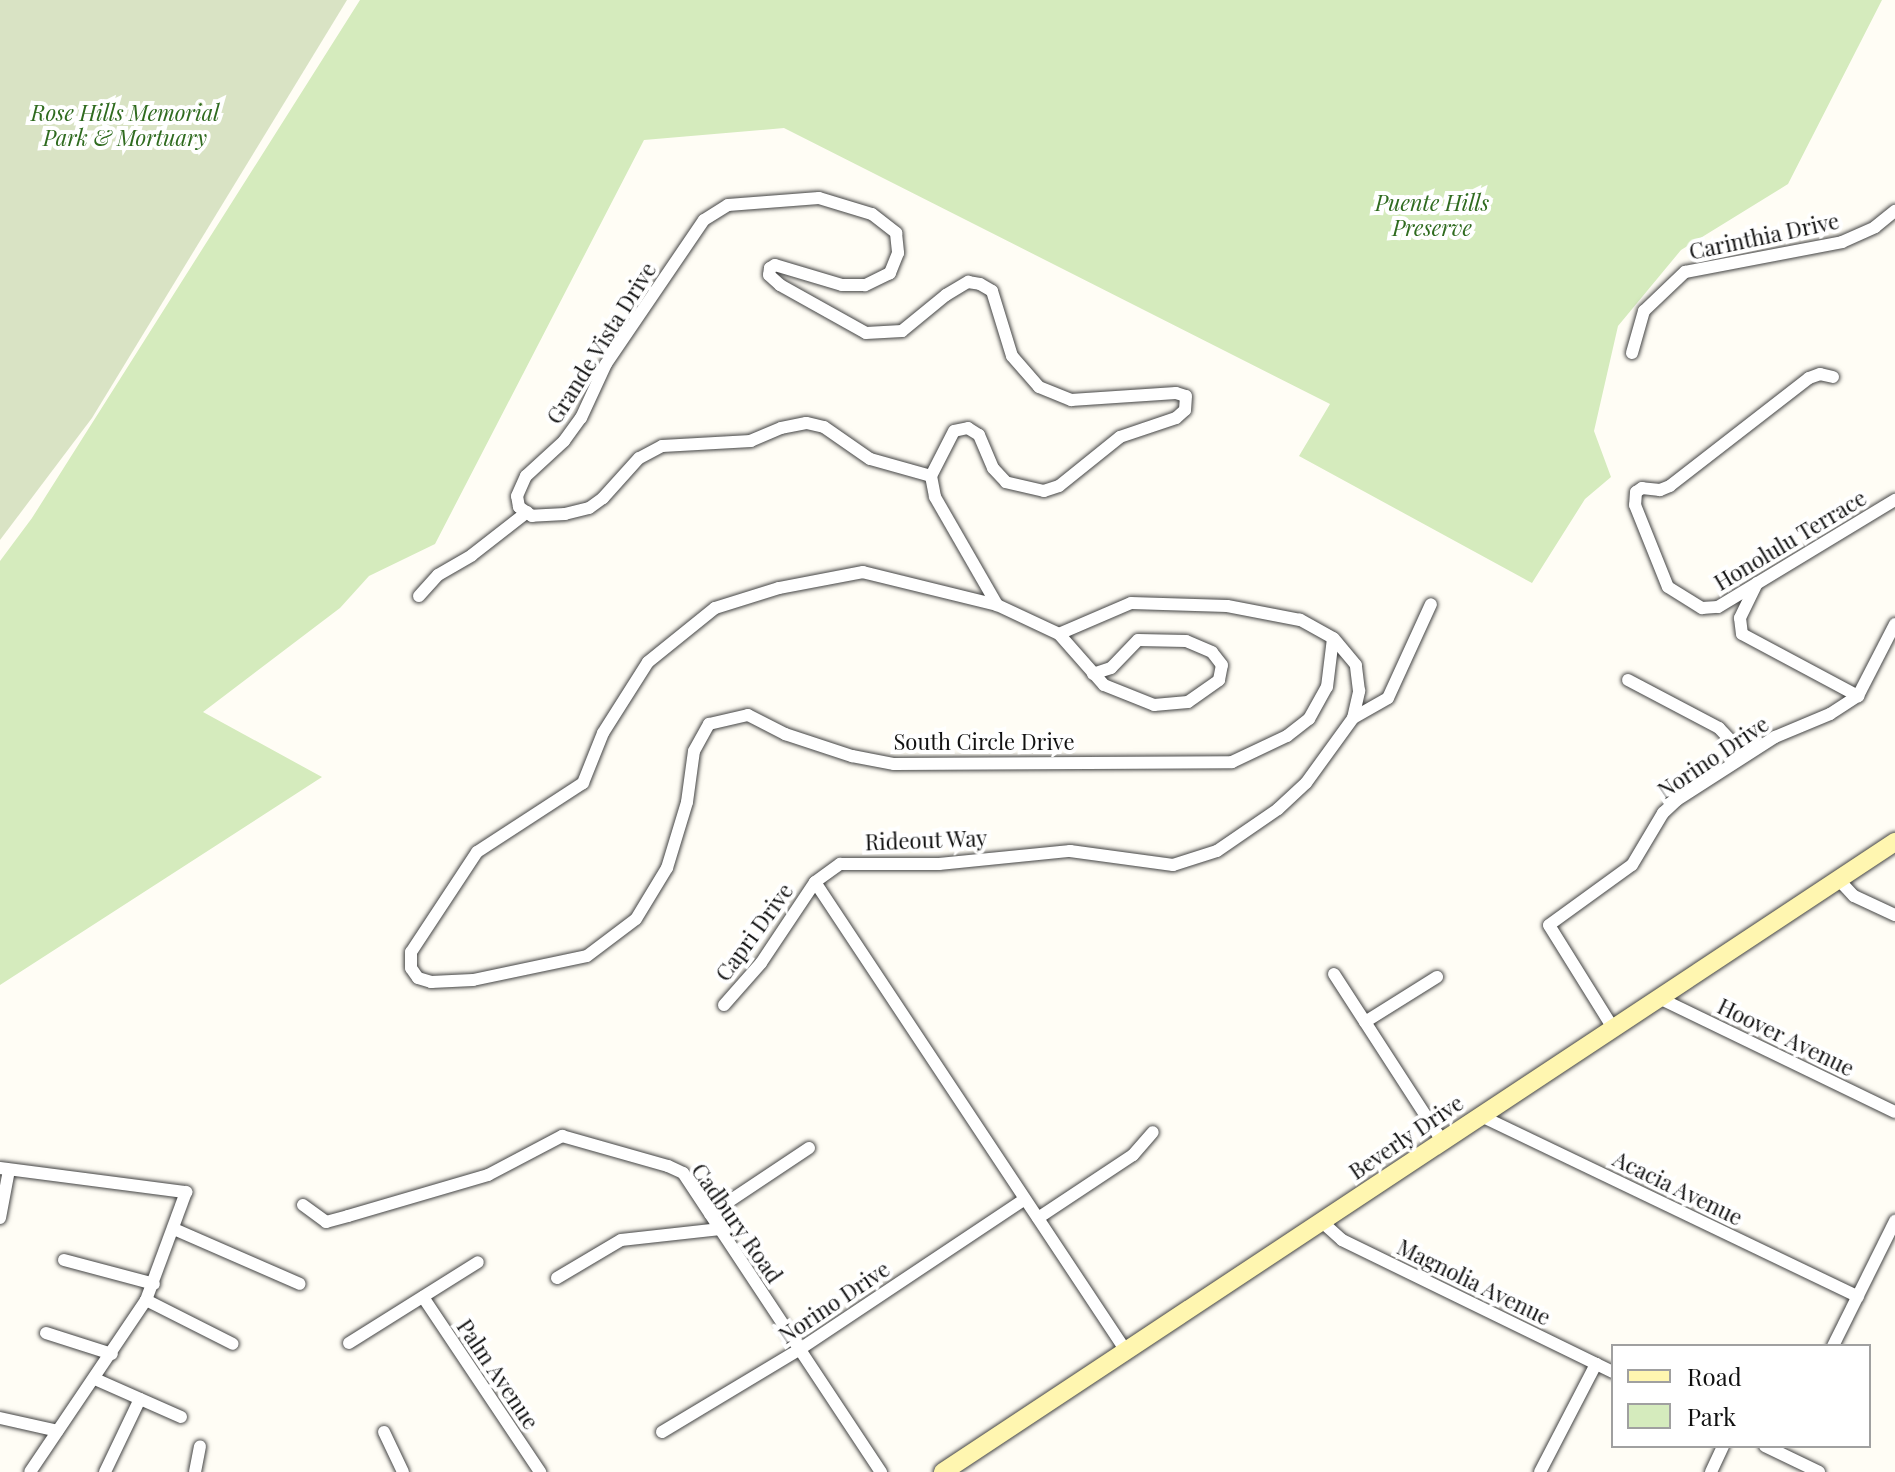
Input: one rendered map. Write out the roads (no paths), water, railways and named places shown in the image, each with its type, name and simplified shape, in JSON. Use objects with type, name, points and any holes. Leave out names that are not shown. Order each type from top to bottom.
[{"type":"street","name":"Grande Vista Drive","points":[[527,512],[519,507],[517,496],[526,476],[564,441],[581,418],[606,364],[704,220],[728,205],[819,198],[872,214],[896,233],[898,253],[890,273],[865,285],[842,285],[786,267],[775,265],[770,268],[769,275],[780,285],[866,333],[902,331],[946,295],[968,282],[980,284],[992,291],[1012,356],[1039,387],[1071,400],[1176,393],[1186,396],[1185,410],[1176,418],[1120,437],[1059,486],[1044,491],[1006,482],[993,468],[979,435],[968,428],[954,431],[931,476]]},
{"type":"street","name":"Carinthia Drive","points":[[1632,353],[1644,311],[1685,272],[1842,242],[1875,227],[1895,211]]},
{"type":"street","name":"Honolulu Terrace","points":[[1833,377],[1820,374],[1809,378],[1670,486],[1660,490],[1642,488],[1634,496],[1640,519],[1674,594],[1708,610],[1895,500]]},
{"type":"street","points":[[419,596],[438,575],[472,555],[527,512],[541,517],[589,508],[603,498],[639,458],[662,446],[751,441],[781,428],[806,423],[824,427],[870,459],[931,476],[935,497],[946,520],[997,605],[1059,634],[1093,674],[1104,685],[1154,705],[1188,702],[1219,680],[1222,665],[1212,652],[1186,641],[1138,640],[1111,668],[1093,674]]},
{"type":"street","name":"South Circle Drive","points":[[997,605],[863,572],[779,588],[715,608],[648,662],[603,733],[583,783],[477,852],[411,952],[411,968],[418,978],[431,982],[473,980],[587,956],[636,919],[667,868],[687,802],[694,751],[709,724],[748,715],[785,734],[852,756],[894,764],[1232,762],[1287,736],[1309,719],[1327,687],[1333,638]]},
{"type":"street","points":[[1757,583],[1740,618],[1742,634],[1858,696],[1895,624]]},
{"type":"street","points":[[1059,634],[1131,603],[1227,606],[1300,620],[1333,638],[1356,665],[1359,691],[1353,718]]},
{"type":"street","points":[[1353,718],[1388,698],[1431,604]]},
{"type":"street","points":[[1628,680],[1719,728],[1731,741],[1735,762]]},
{"type":"street","name":"Norino Drive","points":[[1613,1028],[1549,925],[1632,865],[1669,806],[1775,737],[1830,714],[1858,696]]},
{"type":"street","name":"Rideout Way","points":[[815,882],[831,869],[850,862],[939,864],[1070,851],[1173,865],[1187,863],[1217,851],[1293,797],[1353,718]]},
{"type":"street","name":"Beverly Drive","points":[[943,1472],[1895,842]]},
{"type":"street","points":[[1838,879],[1854,896],[1895,915]]},
{"type":"street","points":[[815,882],[1126,1351]]},
{"type":"street","name":"Capri Drive","points":[[724,1005],[761,963],[815,882]]},
{"type":"street","points":[[1334,974],[1442,1141]]},
{"type":"street","points":[[1365,1022],[1437,977]]},
{"type":"street","name":"Hoover Avenue","points":[[1659,998],[1895,1112]]},
{"type":"street","name":"Acacia Avenue","points":[[1481,1116],[1858,1297]]},
{"type":"street","points":[[1038,1218],[1133,1155],[1153,1132]]},
{"type":"street","name":"Cadbury Road","points":[[303,1205],[326,1222],[488,1175],[562,1136],[632,1153],[683,1173],[881,1472]]},
{"type":"street","points":[[710,1214],[809,1148]]},
{"type":"street","points":[[0,1218],[4,1169],[186,1192],[146,1300],[30,1472]]},
{"type":"street","name":"Norino Drive","points":[[662,1432],[800,1349],[1025,1199]]},
{"type":"street","name":"Magnolia Avenue","points":[[1321,1221],[1342,1240],[1611,1371]]},
{"type":"street","points":[[1834,1344],[1895,1221]]},
{"type":"street","points":[[174,1229],[300,1284]]},
{"type":"street","points":[[557,1278],[621,1240],[720,1229]]},
{"type":"street","points":[[64,1260],[154,1284]]},
{"type":"street","points":[[349,1343],[478,1262]]},
{"type":"street","name":"Palm Avenue","points":[[423,1297],[540,1472]]},
{"type":"street","points":[[146,1300],[233,1344]]},
{"type":"street","points":[[46,1333],[112,1354]]},
{"type":"street","points":[[1540,1472],[1596,1364]]},
{"type":"street","points":[[95,1379],[181,1417]]},
{"type":"street","points":[[105,1472],[140,1399]]},
{"type":"street","points":[[0,1418],[23,1420],[58,1431]]},
{"type":"street","points":[[384,1432],[403,1472]]},
{"type":"street","points":[[195,1472],[200,1446]]},
{"type":"street","points":[[1711,1472],[1722,1448]]},
{"type":"street","points":[[1782,1450],[1819,1472]]},
{"type":"park label","name":"Rose Hills Memorial Park & Mortuary","points":[[125,124]]},
{"type":"park label","name":"Puente Hills Preserve","points":[[1432,214]]}]
